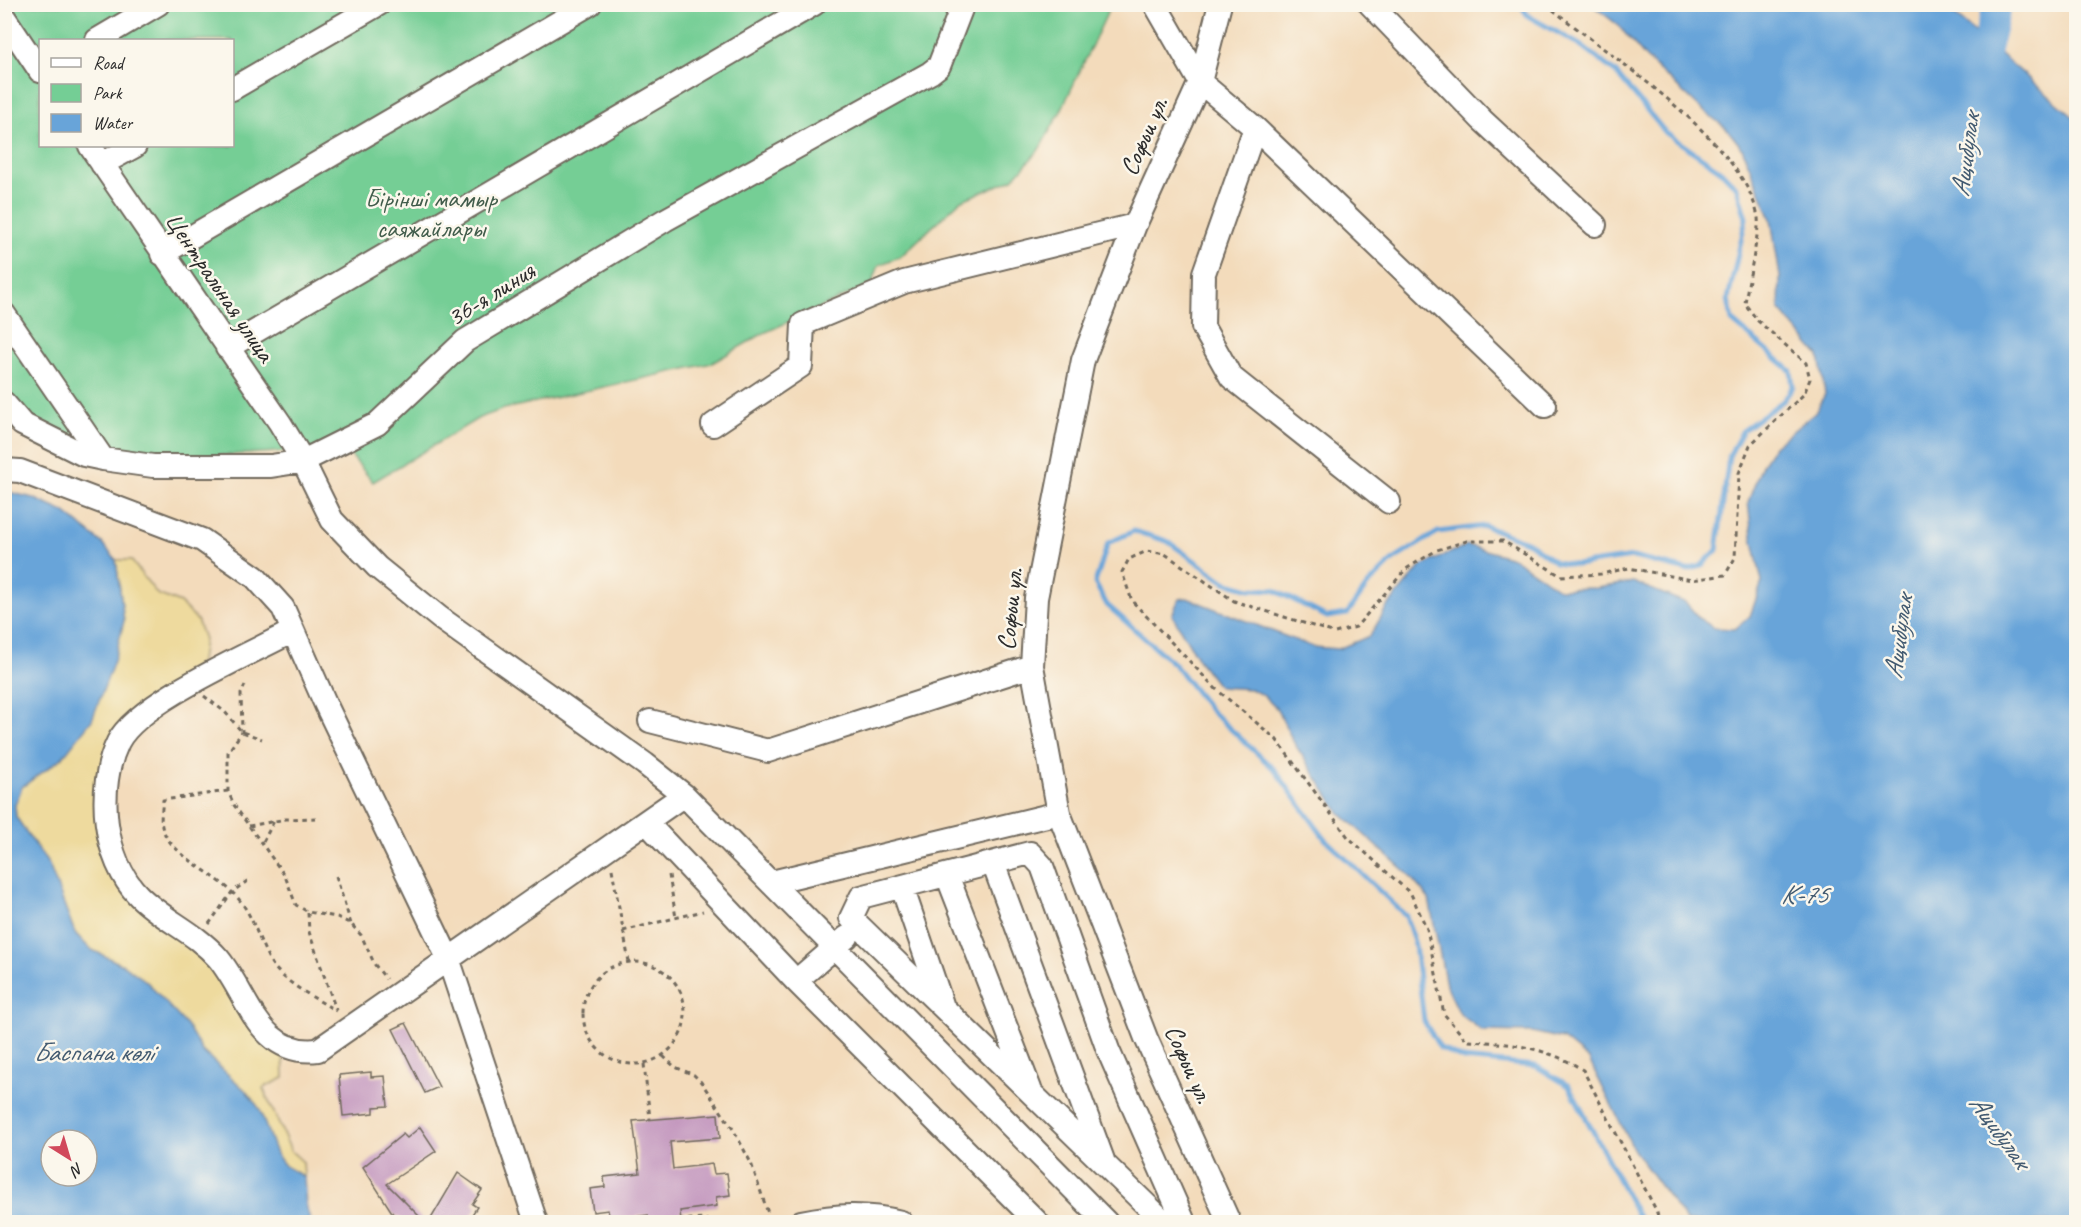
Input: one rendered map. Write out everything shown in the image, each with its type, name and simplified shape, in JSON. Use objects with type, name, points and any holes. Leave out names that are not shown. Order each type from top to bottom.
[{"type":"street","points":[[99,39],[158,4]]},
{"type":"street","points":[[234,88],[379,4]]},
{"type":"street","points":[[162,254],[590,4]]},
{"type":"street","points":[[227,348],[814,4]]},
{"type":"street","name":"36-я линия","points":[[4,403],[22,424],[84,455],[103,459],[153,466],[271,466],[303,461],[376,424],[465,341],[665,220],[930,73],[939,66],[963,4]]},
{"type":"street","name":"Софьи ул.","points":[[1155,4],[1200,82],[1135,225],[1083,360],[1036,598],[1032,666],[1041,725],[1059,813],[1146,1038],[1229,1222]]},
{"type":"street","points":[[1220,4],[1200,82],[1255,128],[1545,406]]},
{"type":"street","points":[[1371,4],[1482,120],[1595,225]]},
{"type":"street","points":[[4,17],[39,70]]},
{"type":"street","points":[[1255,128],[1204,273],[1203,327],[1231,377],[1389,502]]},
{"type":"street","name":"Центральная улица","points":[[91,147],[303,461],[332,520],[377,567],[440,618],[645,764],[684,795],[1105,1222]]},
{"type":"street","points":[[102,164],[133,147]]},
{"type":"street","points":[[713,425],[801,366],[803,324],[904,282],[1135,225]]},
{"type":"street","points":[[4,314],[103,459]]},
{"type":"street","points":[[4,471],[20,471],[202,540],[255,577],[283,609],[448,958],[536,1222]]},
{"type":"street","points":[[293,631],[162,700],[136,718],[118,741],[109,768],[105,822],[116,861],[140,897],[199,939],[219,960],[266,1033],[283,1047],[303,1051],[318,1050],[340,1021],[397,994],[684,795]]},
{"type":"street","points":[[650,721],[768,751],[1032,666]]},
{"type":"street","points":[[772,882],[1059,813]]},
{"type":"street","points":[[646,822],[796,981],[1037,1222]]},
{"type":"street","points":[[1086,1136],[1032,1095],[859,927],[851,918],[861,897],[1030,853],[1042,866],[1108,1050],[1184,1222]]},
{"type":"street","points":[[993,863],[1086,1136],[1105,1165],[1164,1222]]},
{"type":"street","points":[[946,875],[1032,1095]]},
{"type":"street","points":[[902,886],[944,1009]]},
{"type":"street","points":[[796,981],[859,927]]},
{"type":"street","points":[[1051,1167],[1086,1136]]},
{"type":"street","points":[[801,1222],[838,1215],[857,1215],[901,1222]]},
{"type":"path","points":[[1546,4],[1653,88],[1727,156],[1751,190],[1758,221],[1745,304],[1758,321],[1806,363],[1810,379],[1804,394],[1750,445],[1739,473],[1735,558],[1725,575],[1692,580],[1629,568],[1601,574],[1561,576],[1503,541],[1467,541],[1437,550],[1406,569],[1356,627],[1335,633],[1234,602],[1165,554],[1147,551],[1129,559],[1122,572],[1132,601],[1216,689],[1276,739],[1348,837],[1411,894],[1427,929],[1444,1014],[1467,1041],[1494,1042],[1561,1055],[1583,1070],[1656,1210],[1660,1222]]},
{"type":"path","points":[[245,685],[241,694],[242,732],[228,752],[228,791],[249,826],[285,876],[296,904],[308,912],[336,916],[351,924],[361,935],[375,965],[397,994]]},
{"type":"path","points":[[204,696],[225,712],[242,732],[262,739]]},
{"type":"path","points":[[228,791],[163,800],[161,818],[164,833],[177,848],[232,892],[248,909],[271,963],[281,974],[340,1021]]},
{"type":"path","points":[[249,826],[274,821],[317,818]]},
{"type":"path","points":[[262,842],[274,821]]},
{"type":"path","points":[[665,841],[676,918]]},
{"type":"path","points":[[608,846],[629,962]]},
{"type":"path","points":[[336,876],[351,924]]},
{"type":"path","points":[[199,939],[232,892],[250,879]]},
{"type":"path","points":[[623,931],[726,906]]},
{"type":"path","points":[[308,912],[309,932],[340,1021]]},
{"type":"path","points":[[629,962],[646,963],[662,970],[675,982],[683,997],[686,1014],[682,1032],[663,1056],[644,1064],[627,1065],[611,1060],[598,1050],[588,1037],[583,1021],[583,1005],[588,989],[598,976],[612,966],[629,962]]},
{"type":"path","points":[[663,1056],[675,1067],[694,1075],[701,1082],[733,1129],[751,1162],[771,1222]]},
{"type":"path","points":[[644,1064],[650,1119]]},
{"type":"path","points":[[661,1222],[703,1218],[711,1222]]},
{"type":"green space","name":"Бірінші мамыр саяжайлары","points":[[5,5],[1111,5],[1060,113],[1038,151],[1013,179],[960,201],[901,256],[879,265],[872,284],[764,333],[712,363],[504,409],[479,418],[373,482],[349,453],[310,450],[177,458],[104,448],[60,434],[26,418],[5,396]]},
{"type":"sand","points":[[116,560],[131,560],[157,594],[180,603],[197,620],[204,639],[201,661],[162,700],[109,768],[116,861],[199,939],[283,1047],[284,1078],[263,1088],[291,1151],[303,1162],[304,1177],[285,1166],[276,1154],[259,1108],[245,1090],[202,1051],[187,1027],[146,981],[123,965],[90,949],[75,933],[49,865],[16,817],[15,805],[22,787],[62,758],[124,621]]},
{"type":"water","name":"К-75","points":[[1592,5],[1943,5],[2076,119],[2076,1222],[1687,1222],[1634,1150],[1589,1060],[1563,1039],[1532,1032],[1482,1031],[1460,1014],[1446,985],[1429,899],[1407,873],[1340,813],[1294,743],[1277,709],[1264,696],[1251,689],[1219,687],[1199,661],[1172,615],[1179,599],[1187,598],[1313,647],[1338,649],[1370,636],[1387,607],[1421,566],[1467,545],[1513,558],[1559,589],[1597,588],[1633,582],[1686,603],[1700,619],[1714,628],[1735,629],[1750,616],[1762,582],[1752,537],[1748,502],[1762,465],[1774,446],[1815,413],[1825,394],[1819,356],[1779,309],[1780,277],[1771,219],[1742,148],[1726,128],[1701,109],[1646,58],[1618,25]]},
{"type":"water","name":"Баспана көлі","points":[[5,491],[33,498],[64,512],[102,543],[116,560],[124,621],[114,661],[92,720],[62,758],[22,787],[15,805],[16,817],[49,865],[75,933],[90,949],[123,965],[146,981],[188,1027],[202,1051],[245,1090],[259,1108],[276,1154],[285,1166],[304,1177],[306,1207],[311,1222],[5,1222]]},
{"type":"building","points":[[406,1023],[439,1087],[425,1093],[393,1029]]},
{"type":"building","points":[[371,1072],[371,1077],[385,1076],[388,1106],[374,1107],[374,1113],[343,1116],[339,1075]]},
{"type":"building","points":[[718,1114],[720,1138],[670,1142],[673,1169],[712,1164],[714,1174],[727,1173],[730,1195],[716,1197],[717,1206],[680,1211],[681,1222],[648,1222],[648,1215],[610,1220],[608,1210],[593,1212],[590,1189],[605,1187],[604,1177],[640,1173],[633,1121]]},
{"type":"building","points":[[420,1127],[436,1151],[387,1184],[425,1222],[406,1222],[393,1214],[363,1167],[403,1134],[407,1138]]},
{"type":"building","points":[[458,1173],[482,1190],[472,1204],[477,1207],[467,1222],[429,1222]]},
{"type":"waterway","points":[[1520,4],[1528,16],[1580,45],[1615,72],[1666,133],[1721,171],[1737,188],[1746,218],[1728,299],[1732,321],[1791,371],[1793,387],[1783,401],[1743,430],[1729,456],[1717,550],[1701,566],[1687,570],[1633,557],[1576,565],[1555,562],[1529,543],[1485,526],[1438,532],[1393,560],[1367,586],[1347,614],[1327,617],[1274,590],[1250,589],[1225,582],[1167,541],[1134,531],[1108,543],[1095,583],[1107,605],[1174,664],[1211,711],[1275,770],[1325,839],[1406,916],[1415,945],[1424,1021],[1440,1048],[1463,1059],[1536,1066],[1569,1086],[1641,1222]]},
{"type":"waterway","name":"Ащибулак","points":[[1978,81],[1996,8]]}]
